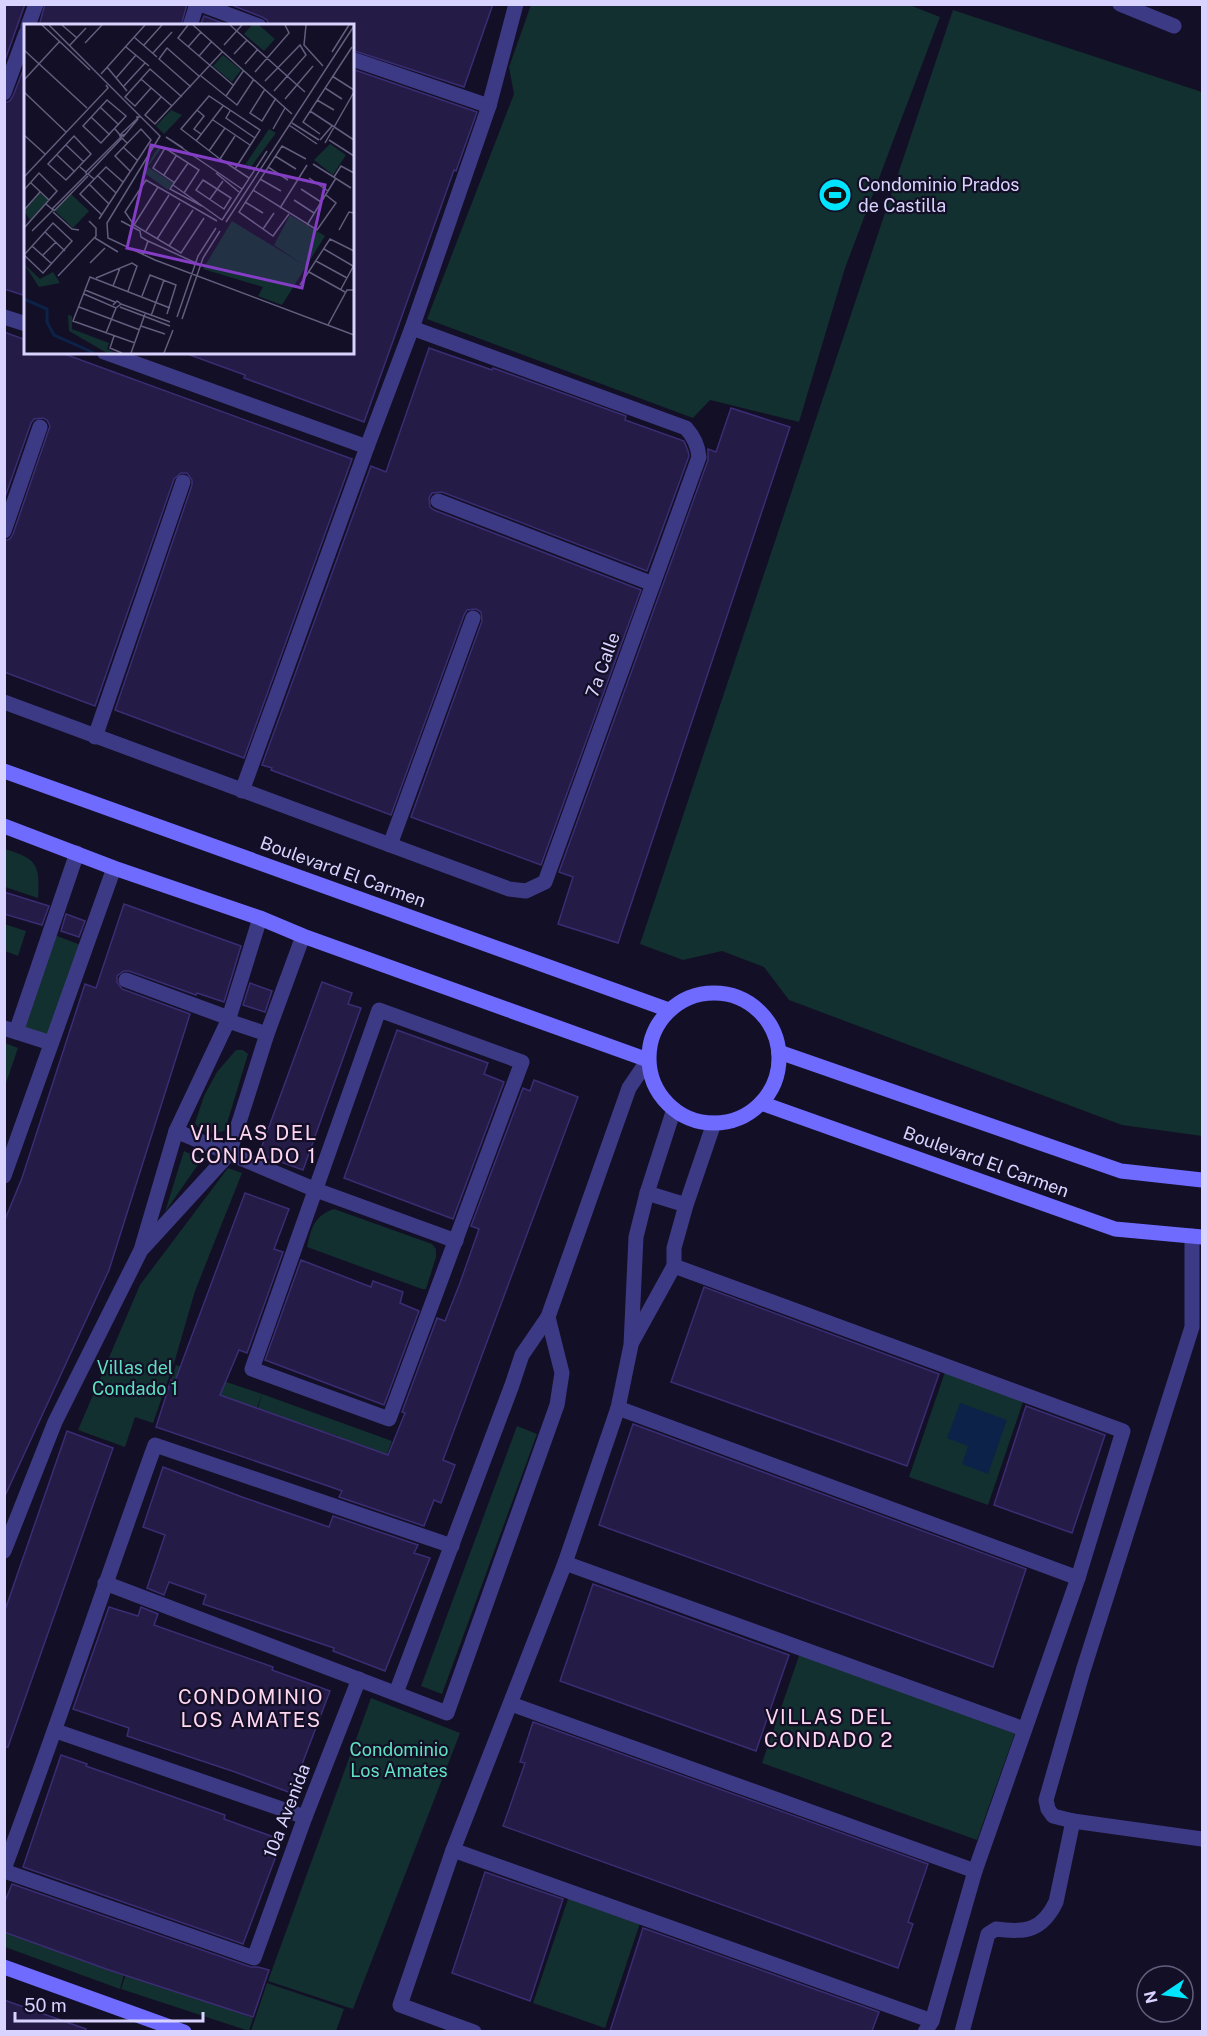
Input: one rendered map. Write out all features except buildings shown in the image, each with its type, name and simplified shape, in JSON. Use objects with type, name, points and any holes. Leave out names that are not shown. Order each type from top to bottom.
[{"type":"main road","name":"Boulevard El Carmen","points":[[4,771],[669,1010]]},
{"type":"main road","points":[[4,826],[114,868],[260,918],[303,936],[648,1060]]},
{"type":"main road","points":[[722,992],[744,999],[762,1013],[774,1032],[779,1052],[778,1072],[770,1092],[757,1108],[739,1118],[714,1123],[699,1122],[680,1114],[664,1100],[653,1083],[648,1060],[651,1038],[662,1017],[678,1002],[699,993],[722,992]]},
{"type":"main road","name":"Boulevard El Carmen","points":[[779,1052],[1121,1171],[1203,1180]]},
{"type":"main road","name":"Boulevard El Carmen","points":[[761,1102],[1115,1229],[1197,1236]]},
{"type":"main road","points":[[4,1967],[184,2031]]},
{"type":"street","points":[[29,24],[36,4]]},
{"type":"street","points":[[191,24],[199,4],[254,24]]},
{"type":"street","points":[[242,791],[412,328],[489,106],[516,4]]},
{"type":"street","points":[[1130,6],[1174,26]]},
{"type":"street","points":[[4,93],[24,38]]},
{"type":"street","points":[[354,59],[489,106]]},
{"type":"street","points":[[4,317],[24,323]]},
{"type":"street","name":"7a Calle","points":[[390,845],[510,889],[526,891],[544,882],[699,457],[696,441],[686,428],[412,328]]},
{"type":"street","points":[[110,354],[367,447]]},
{"type":"street","points":[[4,531],[40,427]]},
{"type":"street","points":[[95,737],[183,482]]},
{"type":"street","points":[[438,501],[653,584]]},
{"type":"street","points":[[4,702],[390,845],[473,618]]},
{"type":"street","points":[[51,1043],[10,1030],[77,854]]},
{"type":"street","points":[[4,1176],[114,868]]},
{"type":"street","points":[[4,1551],[55,1422],[141,1250],[176,1131],[228,1020],[260,918]]},
{"type":"street","points":[[141,1250],[229,1154],[267,1034],[303,936]]},
{"type":"street","points":[[126,980],[267,1034]]},
{"type":"street","points":[[379,1010],[522,1062],[456,1241],[389,1419],[252,1369],[379,1010]]},
{"type":"street","points":[[396,1693],[522,1355],[548,1317],[629,1088],[648,1060]]},
{"type":"street","points":[[474,2031],[400,2005],[453,1850],[565,1563],[618,1408],[631,1345],[636,1237],[646,1192],[674,1109]]},
{"type":"street","points":[[631,1345],[674,1266],[674,1248],[686,1205],[714,1123]]},
{"type":"street","points":[[176,1131],[316,1190],[456,1241]]},
{"type":"street","points":[[646,1192],[686,1205]]},
{"type":"street","points":[[1197,1236],[1197,1328],[1083,1671],[1046,1800],[1053,1816],[1073,1821],[1203,1839]]},
{"type":"street","points":[[453,1850],[929,2026],[975,1871],[1023,1729],[1078,1578],[1123,1431],[674,1266]]},
{"type":"street","points":[[105,1583],[447,1713],[556,1405],[562,1373],[548,1317]]},
{"type":"street","points":[[618,1408],[1078,1578]]},
{"type":"street","points":[[4,1870],[56,1731],[105,1583],[155,1445],[452,1546]]},
{"type":"street","points":[[565,1563],[1023,1729]]},
{"type":"street","name":"10a Avenida","points":[[4,1870],[254,1958],[305,1817],[359,1679]]},
{"type":"street","points":[[511,1704],[975,1871]]},
{"type":"street","points":[[56,1731],[305,1817]]},
{"type":"street","points":[[962,2031],[988,1934],[996,1929],[1015,1931],[1035,1928],[1051,1913],[1056,1902],[1073,1821]]},
{"type":"green space","name":"Condominio Prados de Castilla","points":[[907,4],[940,17],[845,268],[799,422],[710,400],[693,418],[427,319],[514,94],[509,67],[531,5]]},
{"type":"green space","points":[[953,10],[1202,92],[1202,1136],[1122,1125],[789,1000],[764,967],[722,951],[683,960],[640,944]]},
{"type":"green space","points":[[5,849],[24,856],[34,864],[38,877],[38,898],[5,887]]},
{"type":"green space","points":[[4,924],[26,931],[18,956],[5,951]]},
{"type":"green space","points":[[49,933],[86,947],[51,1043],[16,1032]]},
{"type":"green space","points":[[4,1043],[18,1048],[5,1086]]},
{"type":"green space","points":[[236,1050],[243,1050],[248,1054],[225,1130],[205,1132],[195,1123],[204,1096],[217,1072]]},
{"type":"green space","points":[[184,1151],[202,1159],[165,1212]]},
{"type":"green space","name":"Villas del Condado 1","points":[[228,1168],[242,1173],[195,1291],[175,1360],[153,1423],[135,1417],[125,1447],[78,1430],[140,1285]]},
{"type":"green space","name":"Villas del Condado 1","points":[[334,1209],[432,1244],[436,1249],[436,1257],[426,1289],[307,1247],[314,1224],[322,1215]]},
{"type":"green space","points":[[176,1365],[262,1394],[250,1427],[250,1406],[171,1380]]},
{"type":"green space","points":[[945,1372],[1024,1399],[988,1505],[909,1477]]},
{"type":"green space","points":[[262,1394],[392,1441],[380,1473],[359,1444],[344,1439],[337,1458],[331,1456],[338,1436],[323,1431],[316,1450],[310,1448],[316,1429],[301,1423],[294,1442],[288,1440],[294,1421],[279,1416],[273,1434],[267,1432],[273,1413],[258,1408]]},
{"type":"green space","name":"Condominio Los Amates","points":[[517,1426],[537,1434],[442,1694],[421,1686]]},
{"type":"green space","name":"VILLAS DEL CONDADO 2","points":[[800,1653],[1016,1730],[977,1840],[762,1763]]},
{"type":"green space","name":"Condominio Los Amates","points":[[371,1698],[460,1733],[353,2009],[268,1981]]},
{"type":"green space","points":[[569,1896],[641,1920],[605,2028],[533,2003]]},
{"type":"green space","points":[[5,1932],[81,1959],[78,1967],[88,1941],[124,1974],[120,1989],[5,1947]]},
{"type":"green space","points":[[132,1956],[159,1965],[153,1985],[168,1990],[175,1970],[245,1994],[239,2013],[253,2018],[249,2031],[121,1989]]},
{"type":"green space","points":[[267,1983],[344,2009],[336,2031],[251,2031]]},
{"type":"water","points":[[960,1403],[1007,1420],[988,1474],[962,1464],[968,1446],[947,1438]]},
{"type":"place","name":"Condominio Prados de Castilla","points":[[835,195]]},
{"type":"district","name":"VILLAS DEL CONDADO 1","points":[[254,1144]]},
{"type":"district","name":"CONDOMINIO LOS AMATES","points":[[251,1708]]},
{"type":"district","name":"VILLAS DEL CONDADO 2","points":[[829,1728]]}]
